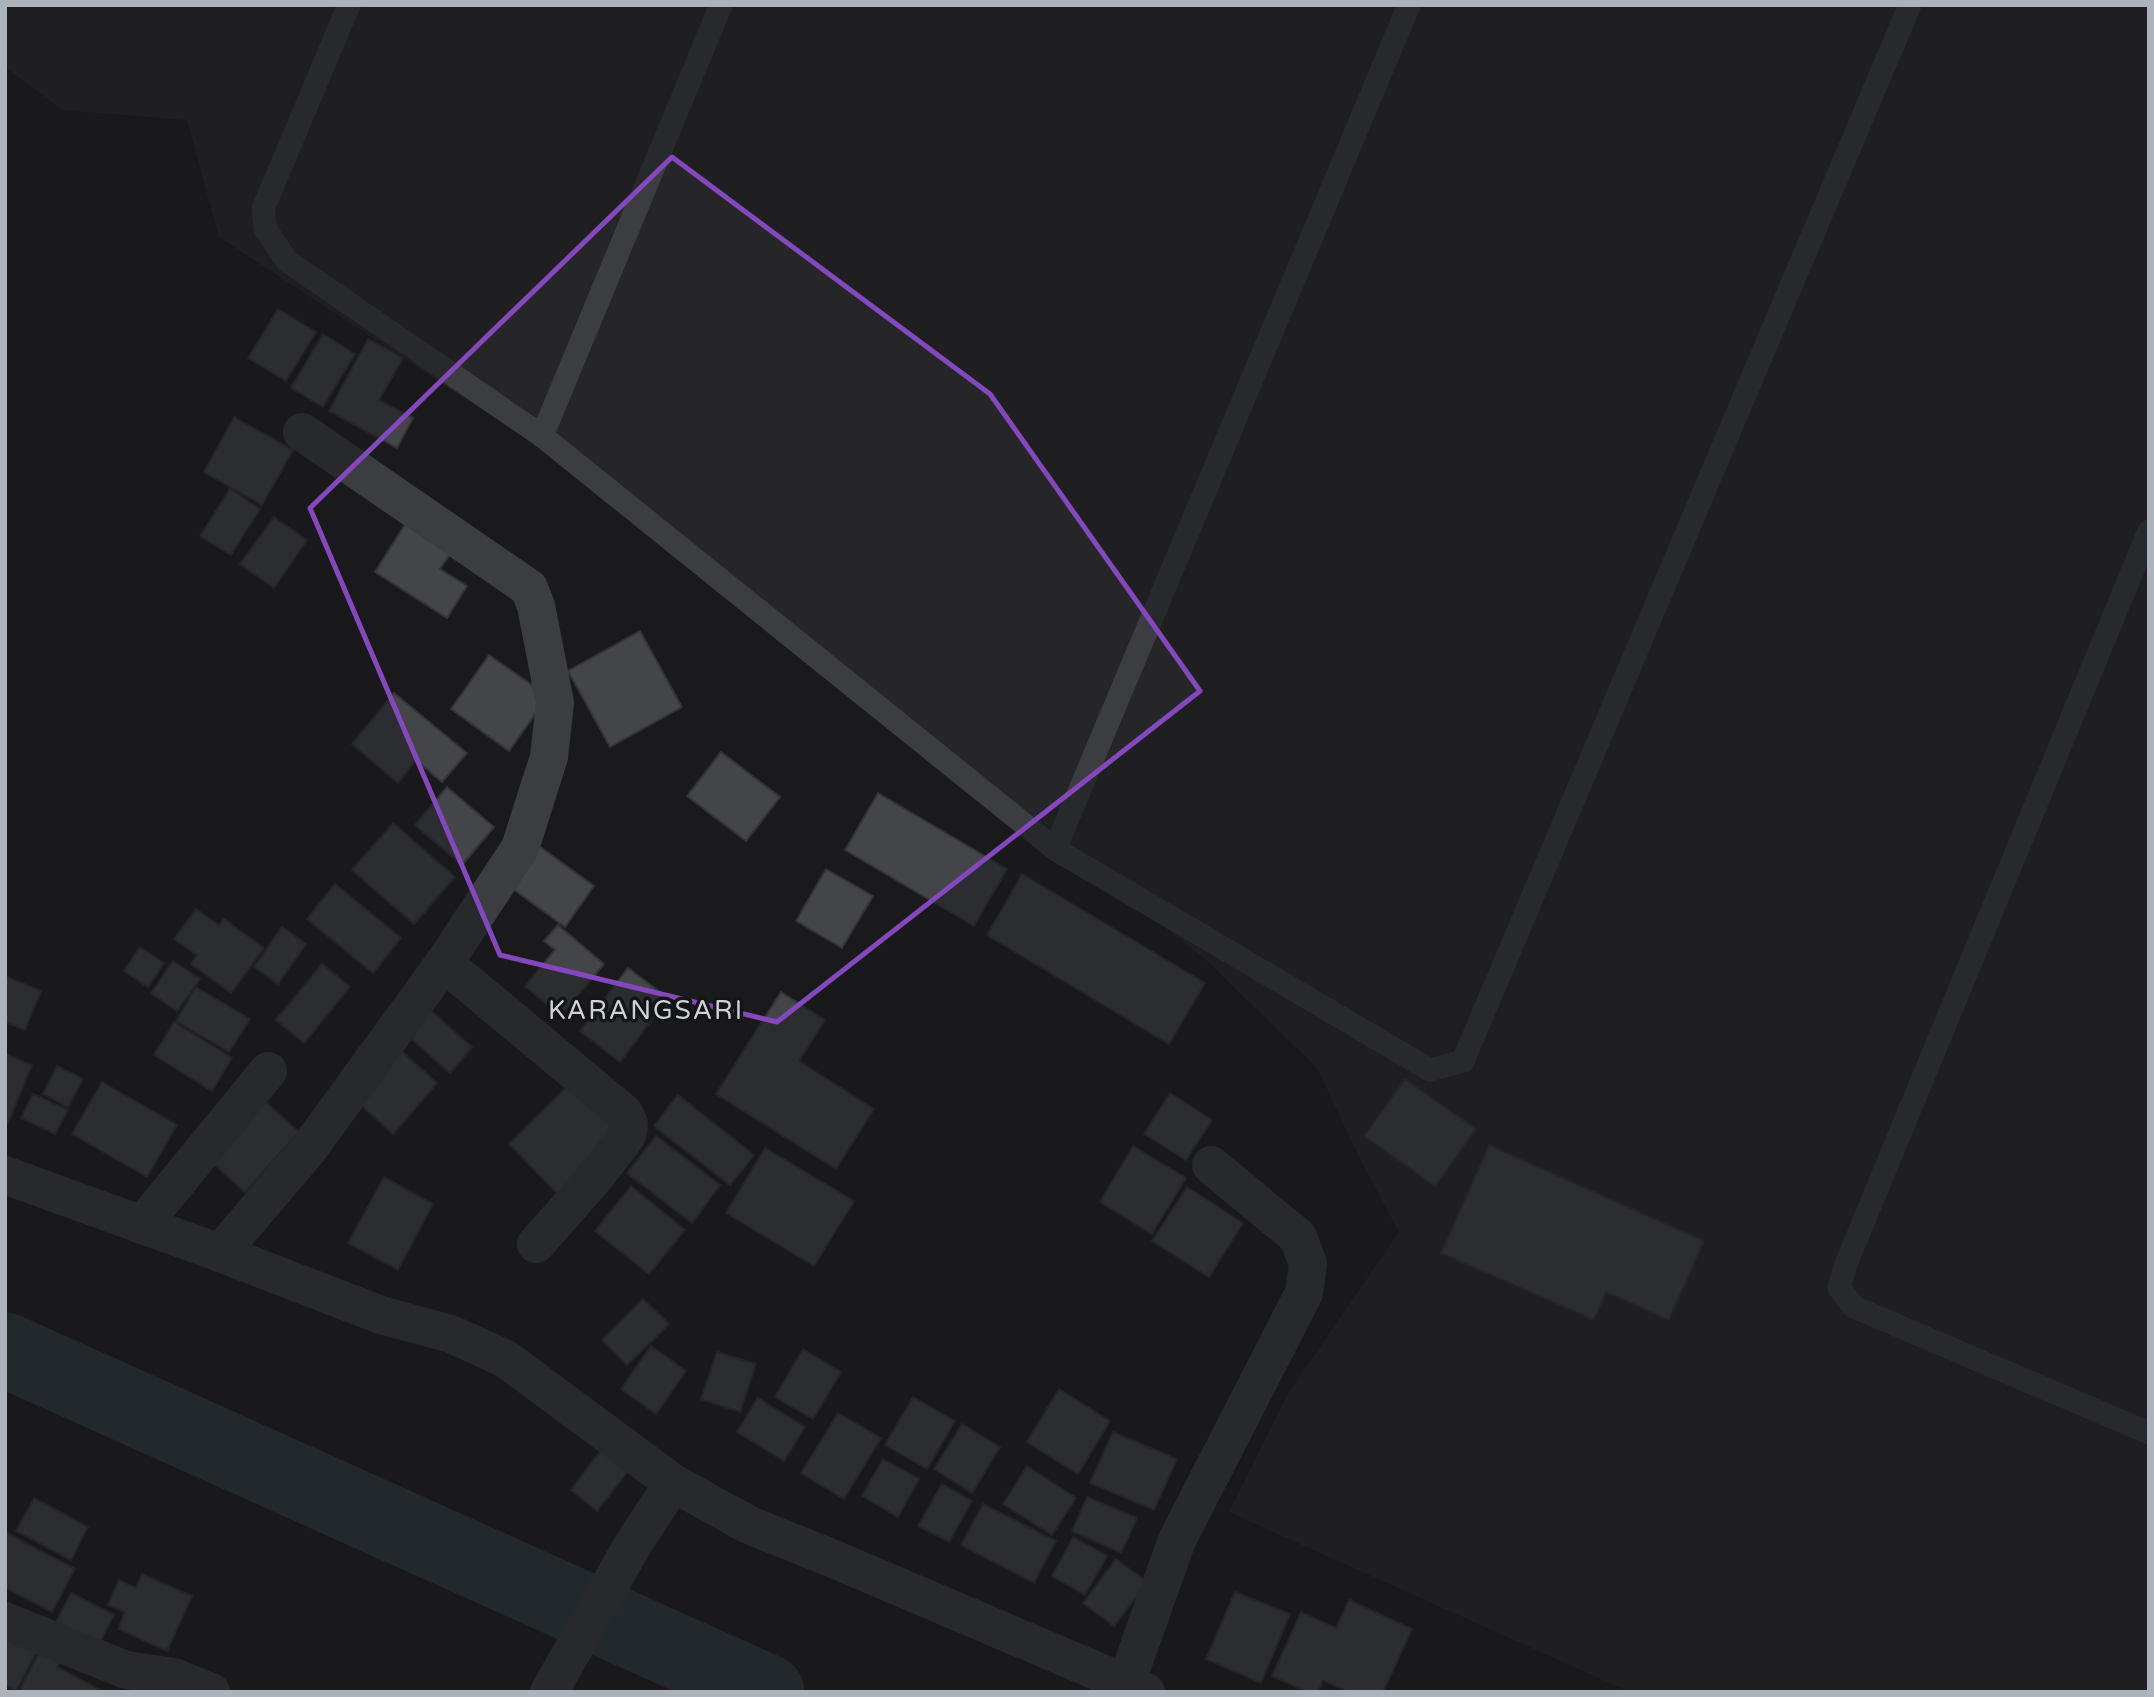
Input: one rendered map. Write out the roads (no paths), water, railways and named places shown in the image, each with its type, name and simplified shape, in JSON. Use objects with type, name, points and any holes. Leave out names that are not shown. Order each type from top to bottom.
[{"type":"street","points":[[220,1253],[307,1151],[444,963],[520,848],[549,757],[555,703],[536,606],[528,588],[302,432]]},
{"type":"street","points":[[444,963],[624,1113],[629,1124],[628,1133],[621,1144],[536,1244]]},
{"type":"street","points":[[142,1225],[268,1071]]},
{"type":"street","points":[[5,1175],[381,1315],[451,1334],[506,1359],[673,1483],[749,1525],[1136,1687],[1177,1540],[1304,1293],[1308,1264],[1298,1237],[1211,1165]]},
{"type":"street","points":[[549,1692],[632,1546],[673,1483]]},
{"type":"street","points":[[5,1621],[126,1670],[174,1678],[211,1692]]},
{"type":"lane","points":[[349,5],[263,209],[265,229],[287,261],[542,436],[1055,849],[1430,1070],[1463,1061],[1910,5]]},
{"type":"lane","points":[[542,436],[721,5]]},
{"type":"lane","points":[[1055,849],[1409,5]]},
{"type":"lane","points":[[2149,531],[1846,1264],[1839,1288],[1854,1307],[2149,1433]]},
{"type":"waterway","points":[[5,1350],[767,1692]]},
{"type":"district","name":"KARANGSARI","points":[[646,1010]]}]
